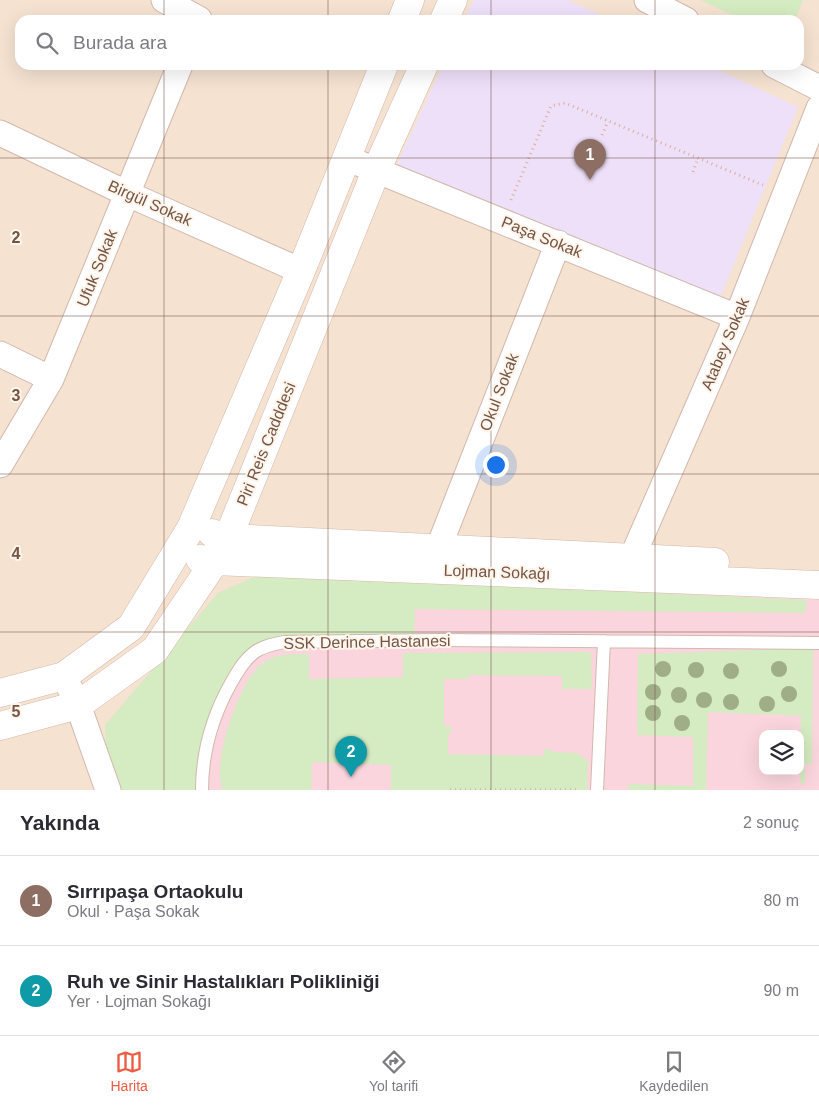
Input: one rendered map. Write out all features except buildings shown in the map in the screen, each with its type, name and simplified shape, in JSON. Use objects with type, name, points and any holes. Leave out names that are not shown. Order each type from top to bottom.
[{"type":"main road","points":[[404,15],[410,0]]},
{"type":"main road","points":[[446,15],[453,0]]},
{"type":"main road","points":[[0,693],[64,676],[131,627],[176,555],[191,528],[301,271],[382,70]]},
{"type":"main road","name":"Piri Reis Cadddesi","points":[[0,726],[78,705],[155,650],[215,561],[228,538],[376,171],[422,70]]},
{"type":"main road","name":"Lojman Sokağı","points":[[191,528],[228,538],[434,559],[627,568],[819,585]]},
{"type":"main road","name":"Lojman Sokağı","points":[[176,555],[215,561],[434,559]]},
{"type":"main road","name":"Lojman Sokağı","points":[[627,568],[819,568]]},
{"type":"street","points":[[164,0],[202,13]]},
{"type":"street","points":[[647,0],[676,15]]},
{"type":"street","name":"Ufuk Sokak","points":[[0,465],[51,379],[178,70]]},
{"type":"street","points":[[784,70],[819,88]]},
{"type":"street","name":"Atabey Sokak","points":[[627,568],[737,317],[819,108]]},
{"type":"street","name":"Birgül Sokak","points":[[0,133],[128,194],[301,271]]},
{"type":"street","name":"Paşa Sokak","points":[[346,158],[737,317]]},
{"type":"street","name":"Okul Sokak","points":[[434,559],[558,243]]},
{"type":"street","points":[[0,354],[51,379]]},
{"type":"street","points":[[64,676],[78,705],[108,790]]},
{"type":"lane","name":"SSK Derince Hastanesi","points":[[202,790],[202,770],[208,734],[222,699],[246,659],[256,650],[270,644],[341,641],[819,643]]},
{"type":"lane","points":[[596,790],[604,641]]},
{"type":"path","points":[[507,208],[551,106],[565,103],[766,186]]},
{"type":"path","points":[[602,135],[608,121]]},
{"type":"path","points":[[693,172],[698,158]]},
{"type":"path","points":[[450,790],[596,790]]},
{"type":"shaded area","points":[[0,0],[819,0],[819,790],[0,790]]},
{"type":"shaded area","points":[[474,0],[568,0],[600,15],[466,15]]},
{"type":"shaded area","points":[[441,70],[719,70],[798,107],[718,303],[393,173]]},
{"type":"shaded area","points":[[258,575],[819,600],[819,790],[118,790],[105,725],[218,593]]},
{"type":"green space","points":[[701,0],[803,0],[797,15],[732,15]]},
{"type":"green space","points":[[258,575],[807,600],[805,613],[415,609],[414,640],[341,641],[257,650],[222,699],[202,790],[118,790],[106,761],[105,725],[218,593]]},
{"type":"green space","points":[[813,648],[812,764],[805,764],[805,783],[800,783],[800,775],[804,775],[804,730],[801,730],[801,716],[708,712],[706,790],[629,790],[628,784],[693,786],[693,737],[637,735],[638,654]]},
{"type":"green space","points":[[591,652],[592,689],[562,689],[562,676],[469,675],[468,679],[444,679],[444,726],[451,726],[451,734],[448,734],[448,754],[543,756],[544,749],[552,750],[552,752],[577,753],[588,761],[587,790],[391,790],[391,765],[312,762],[311,790],[222,790],[221,759],[233,712],[247,682],[256,670],[269,659],[286,655],[309,654],[309,679],[403,677],[403,653]]},
{"type":"place","name":"Sırrıpaşa Ortaokulu","points":[[590,180]]},
{"type":"place","name":"Ruh ve Sinir Hastalıkları Polikliniği","points":[[351,777]]}]
